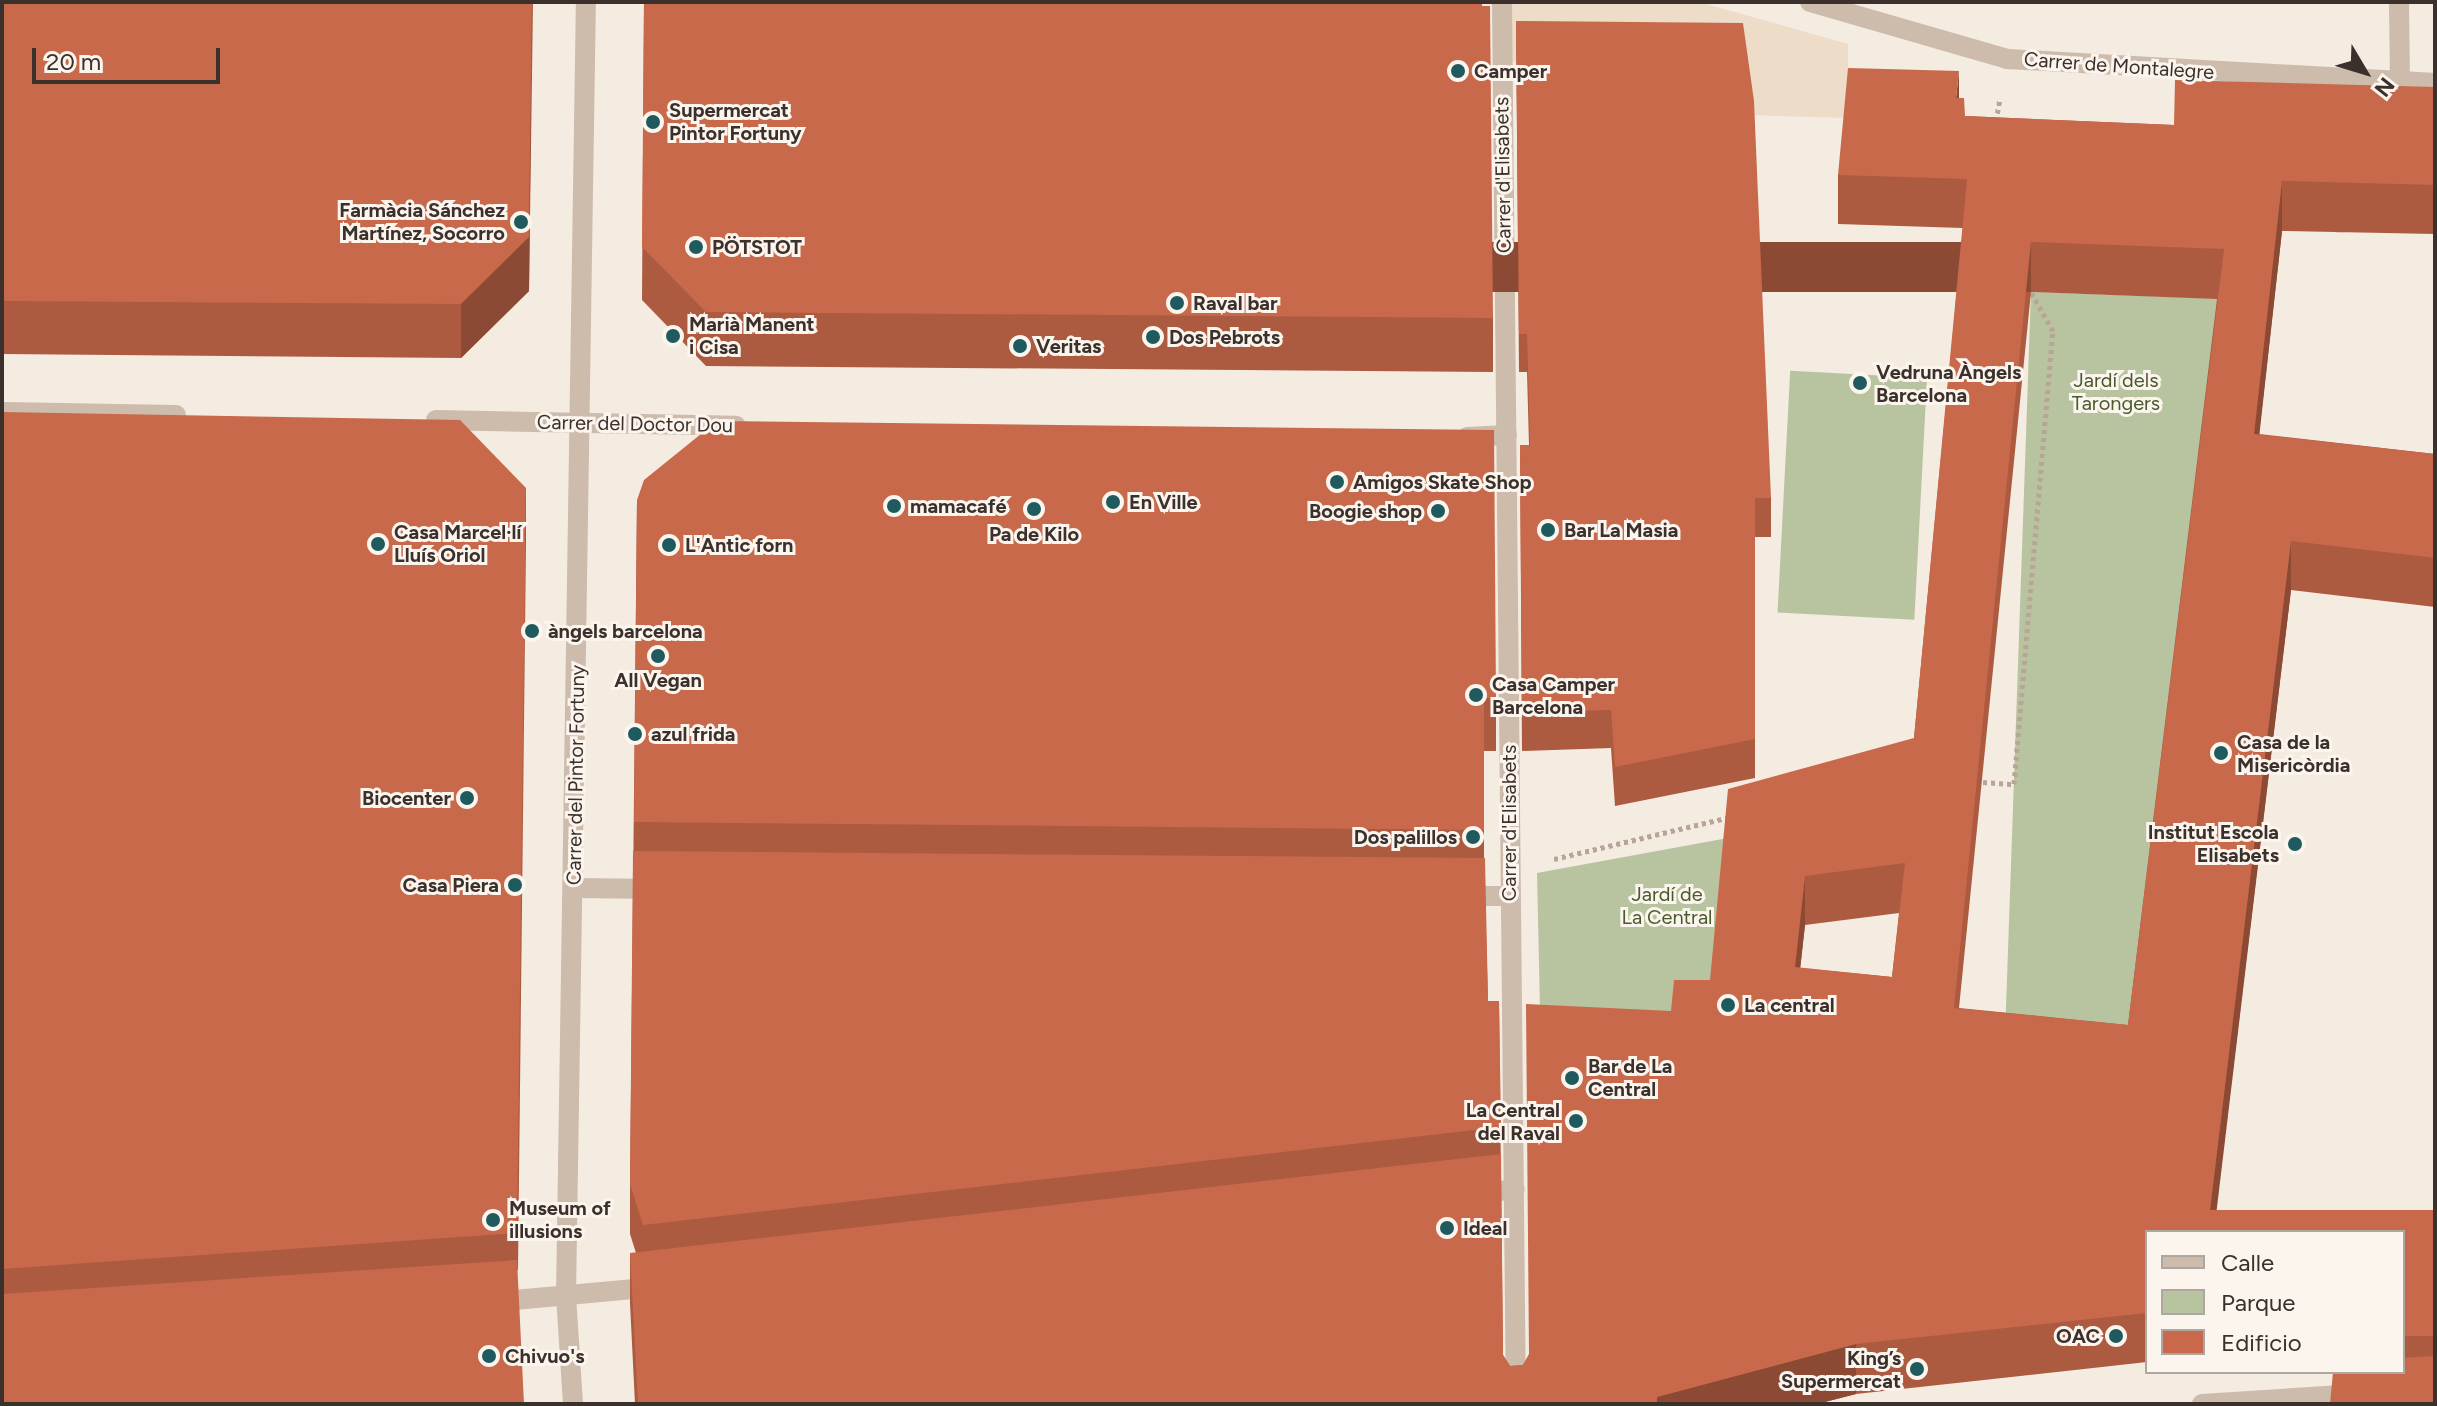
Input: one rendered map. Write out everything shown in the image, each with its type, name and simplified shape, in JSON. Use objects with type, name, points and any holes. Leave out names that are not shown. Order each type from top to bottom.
[{"type":"street","name":"Carrer del Pintor Fortuny","points":[[573,1404],[566,1297],[586,2]]},
{"type":"street","name":"Carrer d'Elisabets","points":[[1502,2],[1516,1404]]},
{"type":"street","name":"Carrer de Montalegre","points":[[1810,2],[2008,59],[2400,84],[2435,83]]},
{"type":"street","points":[[2399,2],[2400,84]]},
{"type":"street","points":[[2,412],[202,416]]},
{"type":"street","name":"Carrer del Doctor Dou","points":[[408,420],[759,426]]},
{"type":"street","points":[[1437,436],[1507,435]]},
{"type":"street","points":[[574,888],[675,889]]},
{"type":"street","points":[[1430,895],[1509,896]]},
{"type":"street","points":[[1452,1196],[1515,1189]]},
{"type":"street","points":[[469,1304],[682,1284]]},
{"type":"street","points":[[2202,1404],[2387,1394]]},
{"type":"path","points":[[1995,137],[2008,59]]},
{"type":"path","points":[[1983,782],[2014,784],[2053,331],[2031,292]]},
{"type":"path","points":[[1509,861],[1543,862],[1745,813]]},
{"type":"green space","name":"Jardí dels Tarongers","points":[[2031,292],[2224,299],[2197,1067],[2004,1061]]},
{"type":"green space","points":[[1790,371],[1927,378],[1914,620],[1778,612]]},
{"type":"green space","name":"Jardí de La Central","points":[[1728,838],[1710,1030],[1541,1054],[1537,873]]},
{"type":"shaded area","points":[[1502,2],[1699,2],[1848,44],[1848,118],[1749,115],[1502,59]]},
{"type":"building","points":[[2,2],[532,2],[529,237],[461,304],[2,301]]},
{"type":"building","points":[[644,2],[1482,2],[1482,6],[1490,6],[1493,318],[706,312],[642,247]]},
{"type":"building","points":[[1516,21],[1743,23],[1754,101],[1771,498],[1755,498],[1755,739],[1615,767],[1611,710],[1522,712],[1520,445],[1530,445],[1527,334],[1519,334]]},
{"type":"building","points":[[1848,68],[1959,71],[1956,98],[1964,98],[1965,116],[2174,125],[2175,80],[2435,87],[2435,185],[2282,181],[2254,434],[2435,454],[2435,558],[2291,541],[2210,1210],[2435,1210],[2435,1336],[2405,1336],[2405,1230],[2145,1230],[2145,1313],[1856,1344],[1657,1397],[1657,1404],[638,1404],[630,1253],[1501,1154],[1503,1355],[1510,1366],[1523,1365],[1529,1354],[1526,1004],[1671,1011],[1674,980],[1710,980],[1728,789],[1914,738],[1967,179],[1838,175]],"holes":[[[2031,242],[2224,249],[2128,1025],[1954,1008]],[[1905,863],[1892,977],[1795,967],[1805,876]]]},
{"type":"building","points":[[2,412],[460,420],[526,488],[517,1233],[2,1269]]},
{"type":"building","points":[[717,421],[1494,430],[1496,698],[1484,698],[1484,830],[634,822],[637,500],[644,480]]},
{"type":"building","points":[[633,851],[1485,858],[1488,1001],[1499,1001],[1501,1127],[643,1225],[630,1184]]},
{"type":"building","points":[[517,1260],[524,1404],[2,1404],[2,1294]]},
{"type":"building","points":[[2435,1356],[2435,1404],[2330,1404],[2333,1374],[2405,1374],[2405,1358]]},
{"type":"place","name":"Camper","points":[[1458,71]]},
{"type":"place","name":"Supermercat Pintor Fortuny","points":[[653,122]]},
{"type":"place","name":"Farmàcia Sánchez Martínez, Socorro","points":[[521,222]]},
{"type":"place","name":"PÖTSTOT","points":[[696,247]]},
{"type":"place","name":"Raval bar","points":[[1177,303]]},
{"type":"place","name":"Marià Manent i Cisa","points":[[673,336]]},
{"type":"place","name":"Dos Pebrots","points":[[1153,337]]},
{"type":"place","name":"Veritas","points":[[1020,346]]},
{"type":"place","name":"Vedruna Àngels Barcelona","points":[[1860,383]]},
{"type":"place","name":"Amigos Skate Shop","points":[[1337,482]]},
{"type":"place","name":"En Ville","points":[[1113,502]]},
{"type":"place","name":"mamacafé","points":[[894,506]]},
{"type":"place","name":"Pa de Kilo","points":[[1034,509]]},
{"type":"place","name":"Boogie shop","points":[[1438,511]]},
{"type":"place","name":"Bar La Masia","points":[[1548,530]]},
{"type":"place","name":"Casa Marcel·lí Lluís Oriol","points":[[378,544]]},
{"type":"place","name":"L'Antic forn","points":[[669,545]]},
{"type":"place","name":"àngels barcelona","points":[[532,631]]},
{"type":"place","name":"All Vegan","points":[[658,656]]},
{"type":"place","name":"Casa Camper Barcelona","points":[[1476,695]]},
{"type":"place","name":"azul frida","points":[[635,734]]},
{"type":"place","name":"Casa de la Misericòrdia","points":[[2221,753]]},
{"type":"place","name":"Biocenter","points":[[467,798]]},
{"type":"place","name":"Dos palillos","points":[[1473,837]]},
{"type":"place","name":"Institut Escola Elisabets","points":[[2295,844]]},
{"type":"place","name":"Casa Piera","points":[[515,885]]},
{"type":"place","name":"La central","points":[[1728,1005]]},
{"type":"place","name":"Bar de La Central","points":[[1572,1078]]},
{"type":"place","name":"La Central del Raval","points":[[1576,1121]]},
{"type":"place","name":"Museum of illusions","points":[[493,1220]]},
{"type":"place","name":"Ideal","points":[[1447,1228]]},
{"type":"place","name":"OAC","points":[[2116,1336]]},
{"type":"place","name":"Chivuo's","points":[[489,1356]]},
{"type":"place","name":"King’s Supermercat","points":[[1917,1369]]}]
